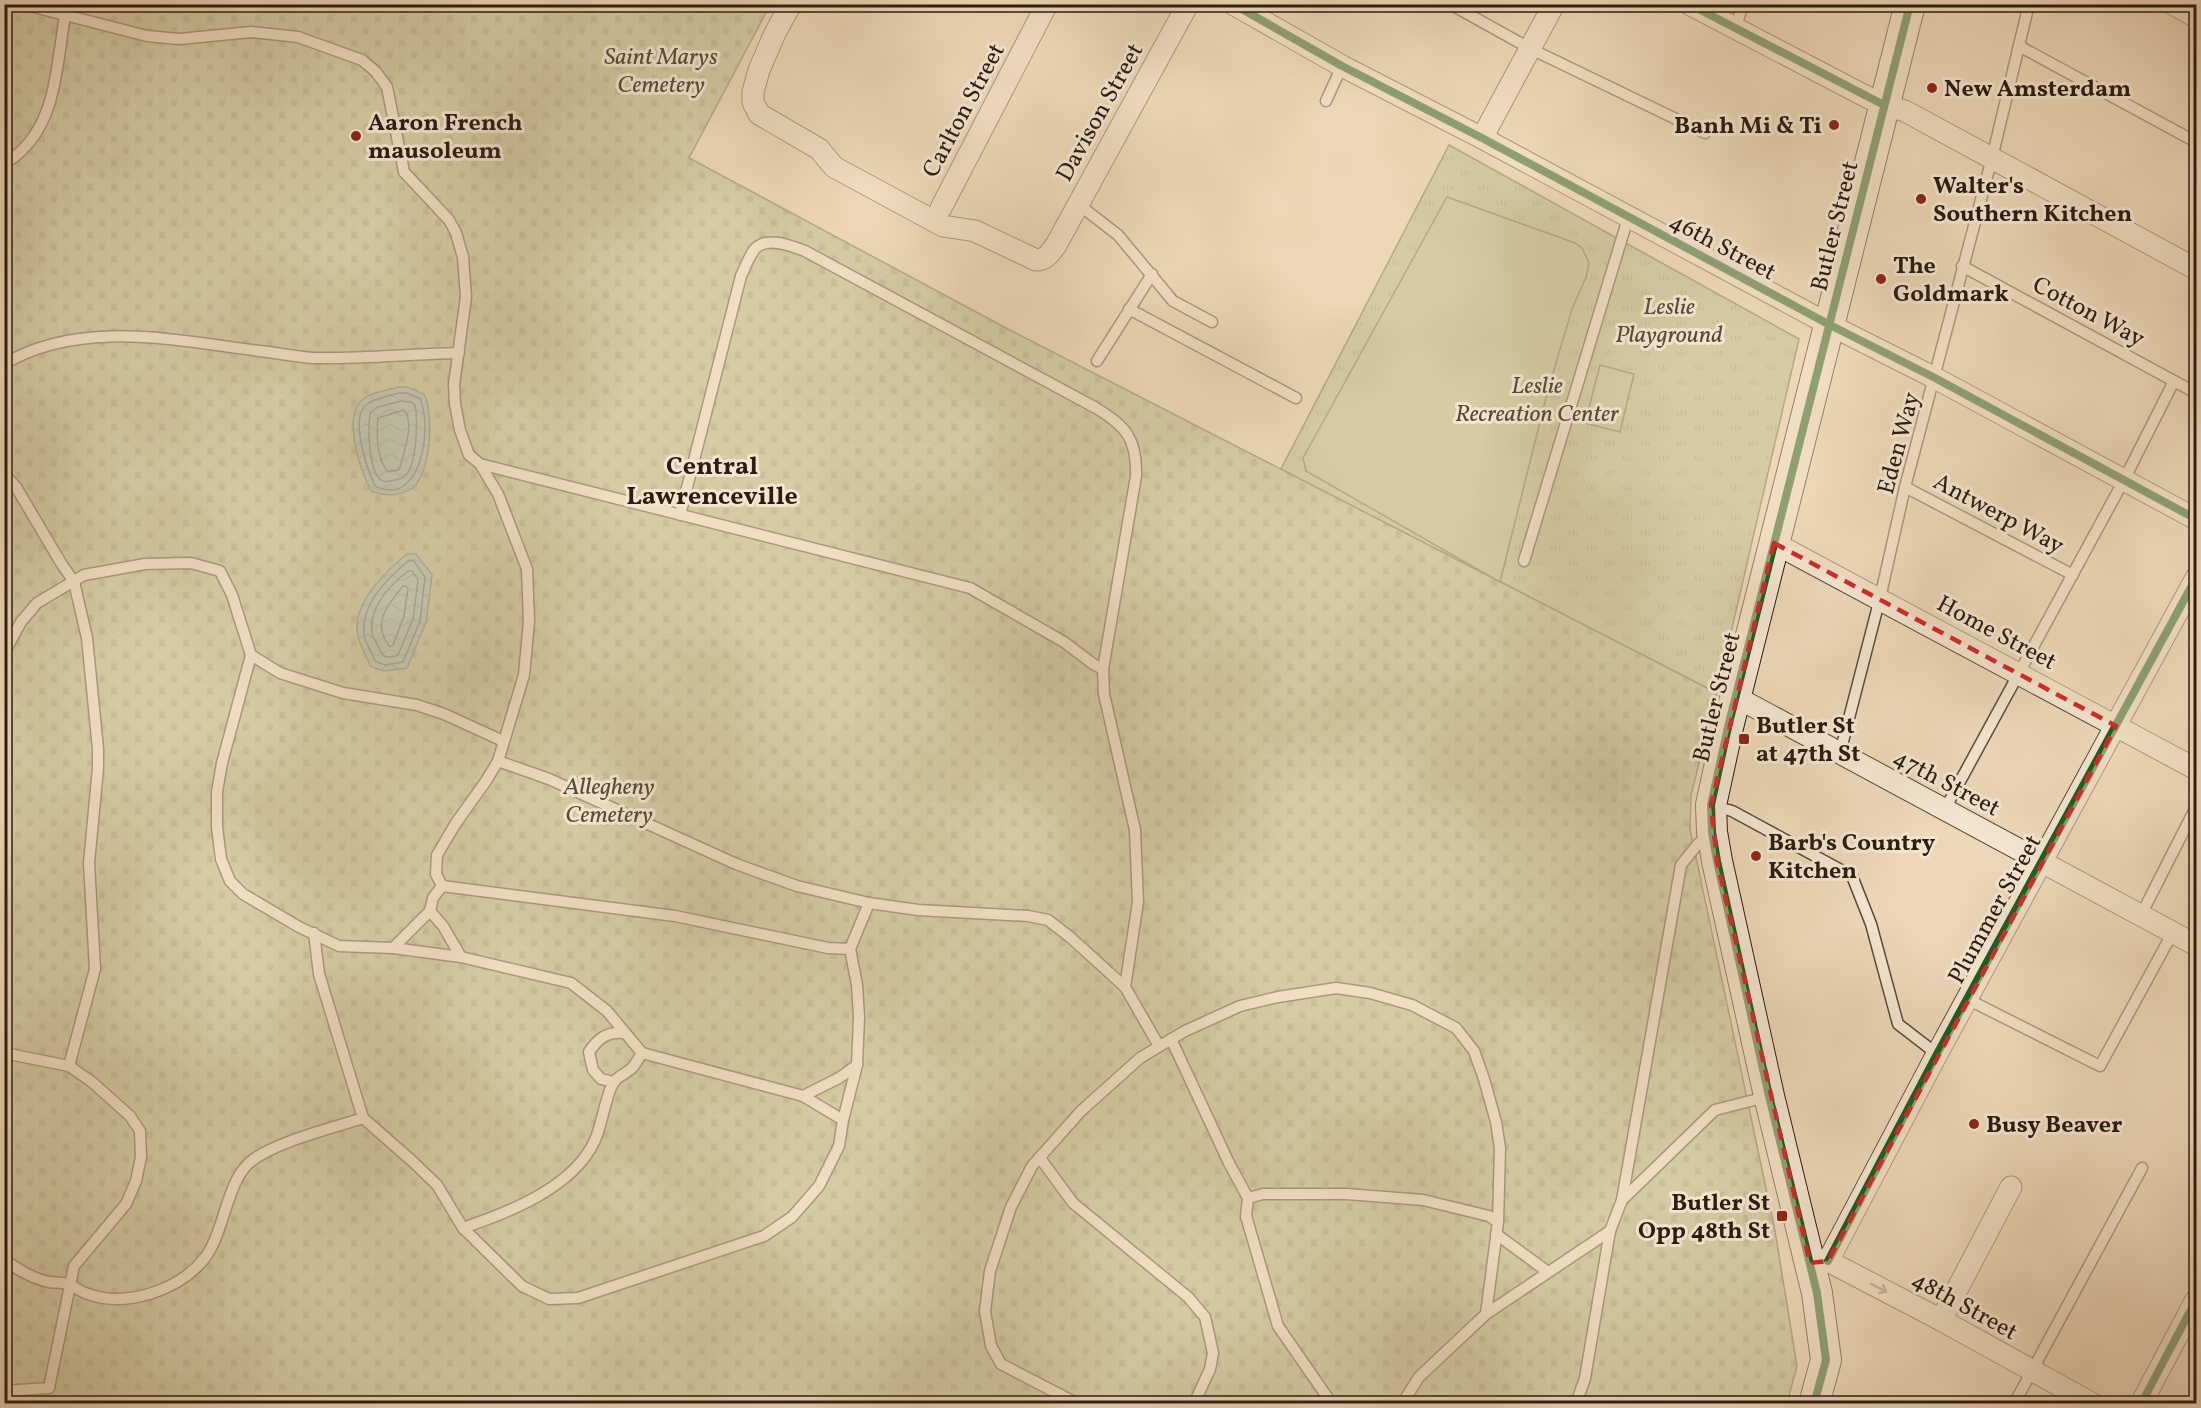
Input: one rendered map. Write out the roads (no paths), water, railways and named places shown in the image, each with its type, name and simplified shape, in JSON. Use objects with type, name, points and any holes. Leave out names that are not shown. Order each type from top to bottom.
[{"type":"main road","name":"Butler Street","points":[[1814,1404],[1826,1360],[1817,1293],[1819,1262],[1769,1096],[1711,818],[1736,697],[1910,4]]},
{"type":"street","name":"Davison Street","points":[[791,4],[759,70],[753,92],[753,102],[759,114],[819,149],[834,167],[943,226],[975,231],[1036,260],[1047,257],[1056,245],[1188,4]]},
{"type":"street","name":"Carlton Street","points":[[941,208],[1047,4]]},
{"type":"street","name":"46th Street","points":[[1233,4],[1342,66],[1482,138],[1830,325],[1935,378],[2196,519]]},
{"type":"street","points":[[1482,138],[1554,4]]},
{"type":"street","points":[[1689,4],[1884,105],[1905,111],[2196,269]]},
{"type":"street","points":[[2174,4],[2196,17]]},
{"type":"street","name":"Home Street","points":[[1774,543],[2196,768]]},
{"type":"street","name":"Plummer Street","points":[[1819,1262],[1937,1054],[2196,578]]},
{"type":"street","name":"47th Street","points":[[1736,697],[2196,945]]},
{"type":"street","points":[[1941,1320],[2011,1186]]},
{"type":"street","name":"48th Street","points":[[1819,1262],[1941,1320],[2093,1404]]},
{"type":"street","points":[[2141,1404],[2196,1300]]},
{"type":"lane","points":[[22,4],[46,7],[65,16],[147,36],[179,39],[251,32],[298,37],[362,60],[376,72],[387,87],[404,172],[449,220],[456,233],[463,257],[466,297],[454,384],[460,430],[469,455],[480,464],[498,494],[527,569],[529,621],[524,675],[498,761],[437,855],[436,874],[442,886]]},
{"type":"lane","points":[[1450,4],[1531,49],[1705,133]]},
{"type":"lane","points":[[1736,30],[1743,4]]},
{"type":"lane","name":"Eden Way","points":[[1839,753],[1962,266],[1992,158],[2029,4]]},
{"type":"lane","points":[[4,164],[24,149],[40,126],[49,105],[65,16]]},
{"type":"lane","points":[[2019,46],[2196,142]]},
{"type":"lane","points":[[1326,101],[1342,66]]},
{"type":"lane","points":[[1078,204],[1118,235],[1173,301],[1212,322]]},
{"type":"lane","points":[[1524,561],[1628,218]]},
{"type":"lane","points":[[680,515],[741,276],[755,248],[770,242],[790,245],[1096,408],[1122,426],[1132,440],[1136,457],[1136,476],[1103,669],[1104,694],[1135,830],[1138,902],[1125,987]]},
{"type":"lane","name":"Cotton Way","points":[[1962,266],[2196,393]]},
{"type":"lane","points":[[1097,361],[1152,274]]},
{"type":"lane","points":[[1129,309],[1296,398]]},
{"type":"lane","points":[[4,364],[17,357],[63,341],[101,338],[146,337],[312,358],[459,353]]},
{"type":"lane","points":[[1945,809],[2021,673],[2174,381]]},
{"type":"lane","points":[[480,464],[970,588],[1064,642],[1103,669]]},
{"type":"lane","points":[[4,474],[16,487],[74,582],[87,638],[98,768],[89,863],[95,969],[69,1066]]},
{"type":"lane","name":"Antwerp Way","points":[[1905,488],[2073,575]]},
{"type":"lane","points":[[4,652],[21,622],[38,603],[84,575],[145,564],[191,563],[220,571],[232,595],[252,655],[222,764],[217,792],[221,859],[230,880],[243,894],[339,946],[393,948],[461,957],[572,982],[607,1011],[642,1053],[803,1096],[843,1120]]},
{"type":"lane","points":[[252,655],[280,673],[343,693],[417,705],[444,714],[503,741]]},
{"type":"lane","points":[[498,761],[549,779],[735,864],[798,886],[869,903],[918,910],[1028,916],[1048,920],[1125,987],[1160,1046]]},
{"type":"lane","points":[[2141,915],[2196,807]]},
{"type":"lane","points":[[1576,1404],[1584,1378],[1610,1231],[1622,1200],[1681,865],[1697,845],[1711,818],[1732,812],[1852,876],[1871,924],[1898,1024],[1937,1054]]},
{"type":"lane","points":[[393,948],[430,911],[433,898],[442,886]]},
{"type":"lane","points":[[442,886],[675,916],[828,948],[850,948]]},
{"type":"lane","points":[[314,933],[319,974],[363,1118],[437,1185],[463,1228],[522,1286],[549,1299],[578,1298],[764,1236],[792,1217],[819,1186],[839,1146],[857,1065],[859,1017],[857,985],[850,948],[869,903]]},
{"type":"lane","points":[[430,911],[461,957]]},
{"type":"lane","points":[[1967,999],[2100,1066],[2173,932]]},
{"type":"lane","points":[[1078,1404],[1000,1364],[991,1346],[985,1311],[990,1271],[1011,1207],[1032,1166],[1081,1112],[1140,1058],[1171,1039],[1240,1006],[1278,997],[1336,988],[1370,993],[1412,1005],[1456,1029],[1474,1051],[1496,1122],[1500,1148],[1498,1222],[1486,1314]]},
{"type":"lane","points":[[614,1082],[601,1079],[593,1070],[589,1052],[597,1040],[606,1034],[625,1033]]},
{"type":"lane","points":[[1171,1039],[1229,1163],[1248,1198],[1246,1216],[1278,1326],[1332,1404]]},
{"type":"lane","points":[[4,1053],[69,1066],[92,1082],[130,1116],[140,1131],[141,1157],[136,1181],[126,1204],[74,1266],[49,1388],[4,1391]]},
{"type":"lane","points":[[463,1228],[505,1213],[570,1173],[585,1158],[596,1138],[614,1082],[633,1068],[642,1053]]},
{"type":"lane","points":[[803,1096],[840,1078],[857,1065]]},
{"type":"lane","points":[[1622,1200],[1715,1110],[1769,1096]]},
{"type":"lane","points":[[4,1259],[13,1266],[47,1282],[69,1284],[88,1294],[115,1299],[135,1297],[171,1285],[205,1258],[227,1209],[237,1179],[249,1163],[271,1149],[363,1118]]},
{"type":"lane","points":[[1040,1158],[1073,1203],[1188,1298],[1205,1317],[1213,1353],[1210,1369],[1194,1404]]},
{"type":"lane","points":[[2014,1404],[2142,1168]]},
{"type":"lane","points":[[1248,1198],[1263,1194],[1347,1194],[1423,1200],[1489,1216],[1498,1222]]},
{"type":"lane","points":[[1402,1404],[1419,1377],[1486,1314],[1610,1231]]},
{"type":"lane","points":[[1496,1234],[1548,1272]]},
{"type":"water","points":[[398,387],[407,387],[424,394],[429,415],[429,444],[427,458],[418,481],[407,491],[387,495],[371,491],[367,482],[355,445],[354,419],[356,409],[365,397]]},
{"type":"water","points":[[407,554],[416,554],[432,575],[426,622],[407,668],[384,671],[370,666],[359,640],[357,627],[359,615],[379,580]]},
{"type":"place","name":"New Amsterdam","points":[[1932,88]]},
{"type":"place","name":"Banh Mi & Ti","points":[[1834,125]]},
{"type":"place","name":"Aaron French mausoleum","points":[[356,136]]},
{"type":"place","name":"Walter's Southern Kitchen","points":[[1921,199]]},
{"type":"place","name":"The Goldmark","points":[[1881,279]]},
{"type":"place","name":"Butler St at 47th St","points":[[1744,739]]},
{"type":"place","name":"Barb's Country Kitchen","points":[[1756,856]]},
{"type":"place","name":"Busy Beaver","points":[[1974,1124]]},
{"type":"place","name":"Butler St Opp 48th St","points":[[1782,1216]]},
{"type":"district","name":"Central Lawrenceville","points":[[712,480]]},
{"type":"park label","name":"Saint Marys Cemetery","points":[[661,70]]},
{"type":"park label","name":"Leslie Playground","points":[[1669,320]]},
{"type":"park label","name":"Leslie Recreation Center","points":[[1537,399]]},
{"type":"park label","name":"Allegheny Cemetery","points":[[609,800]]}]
